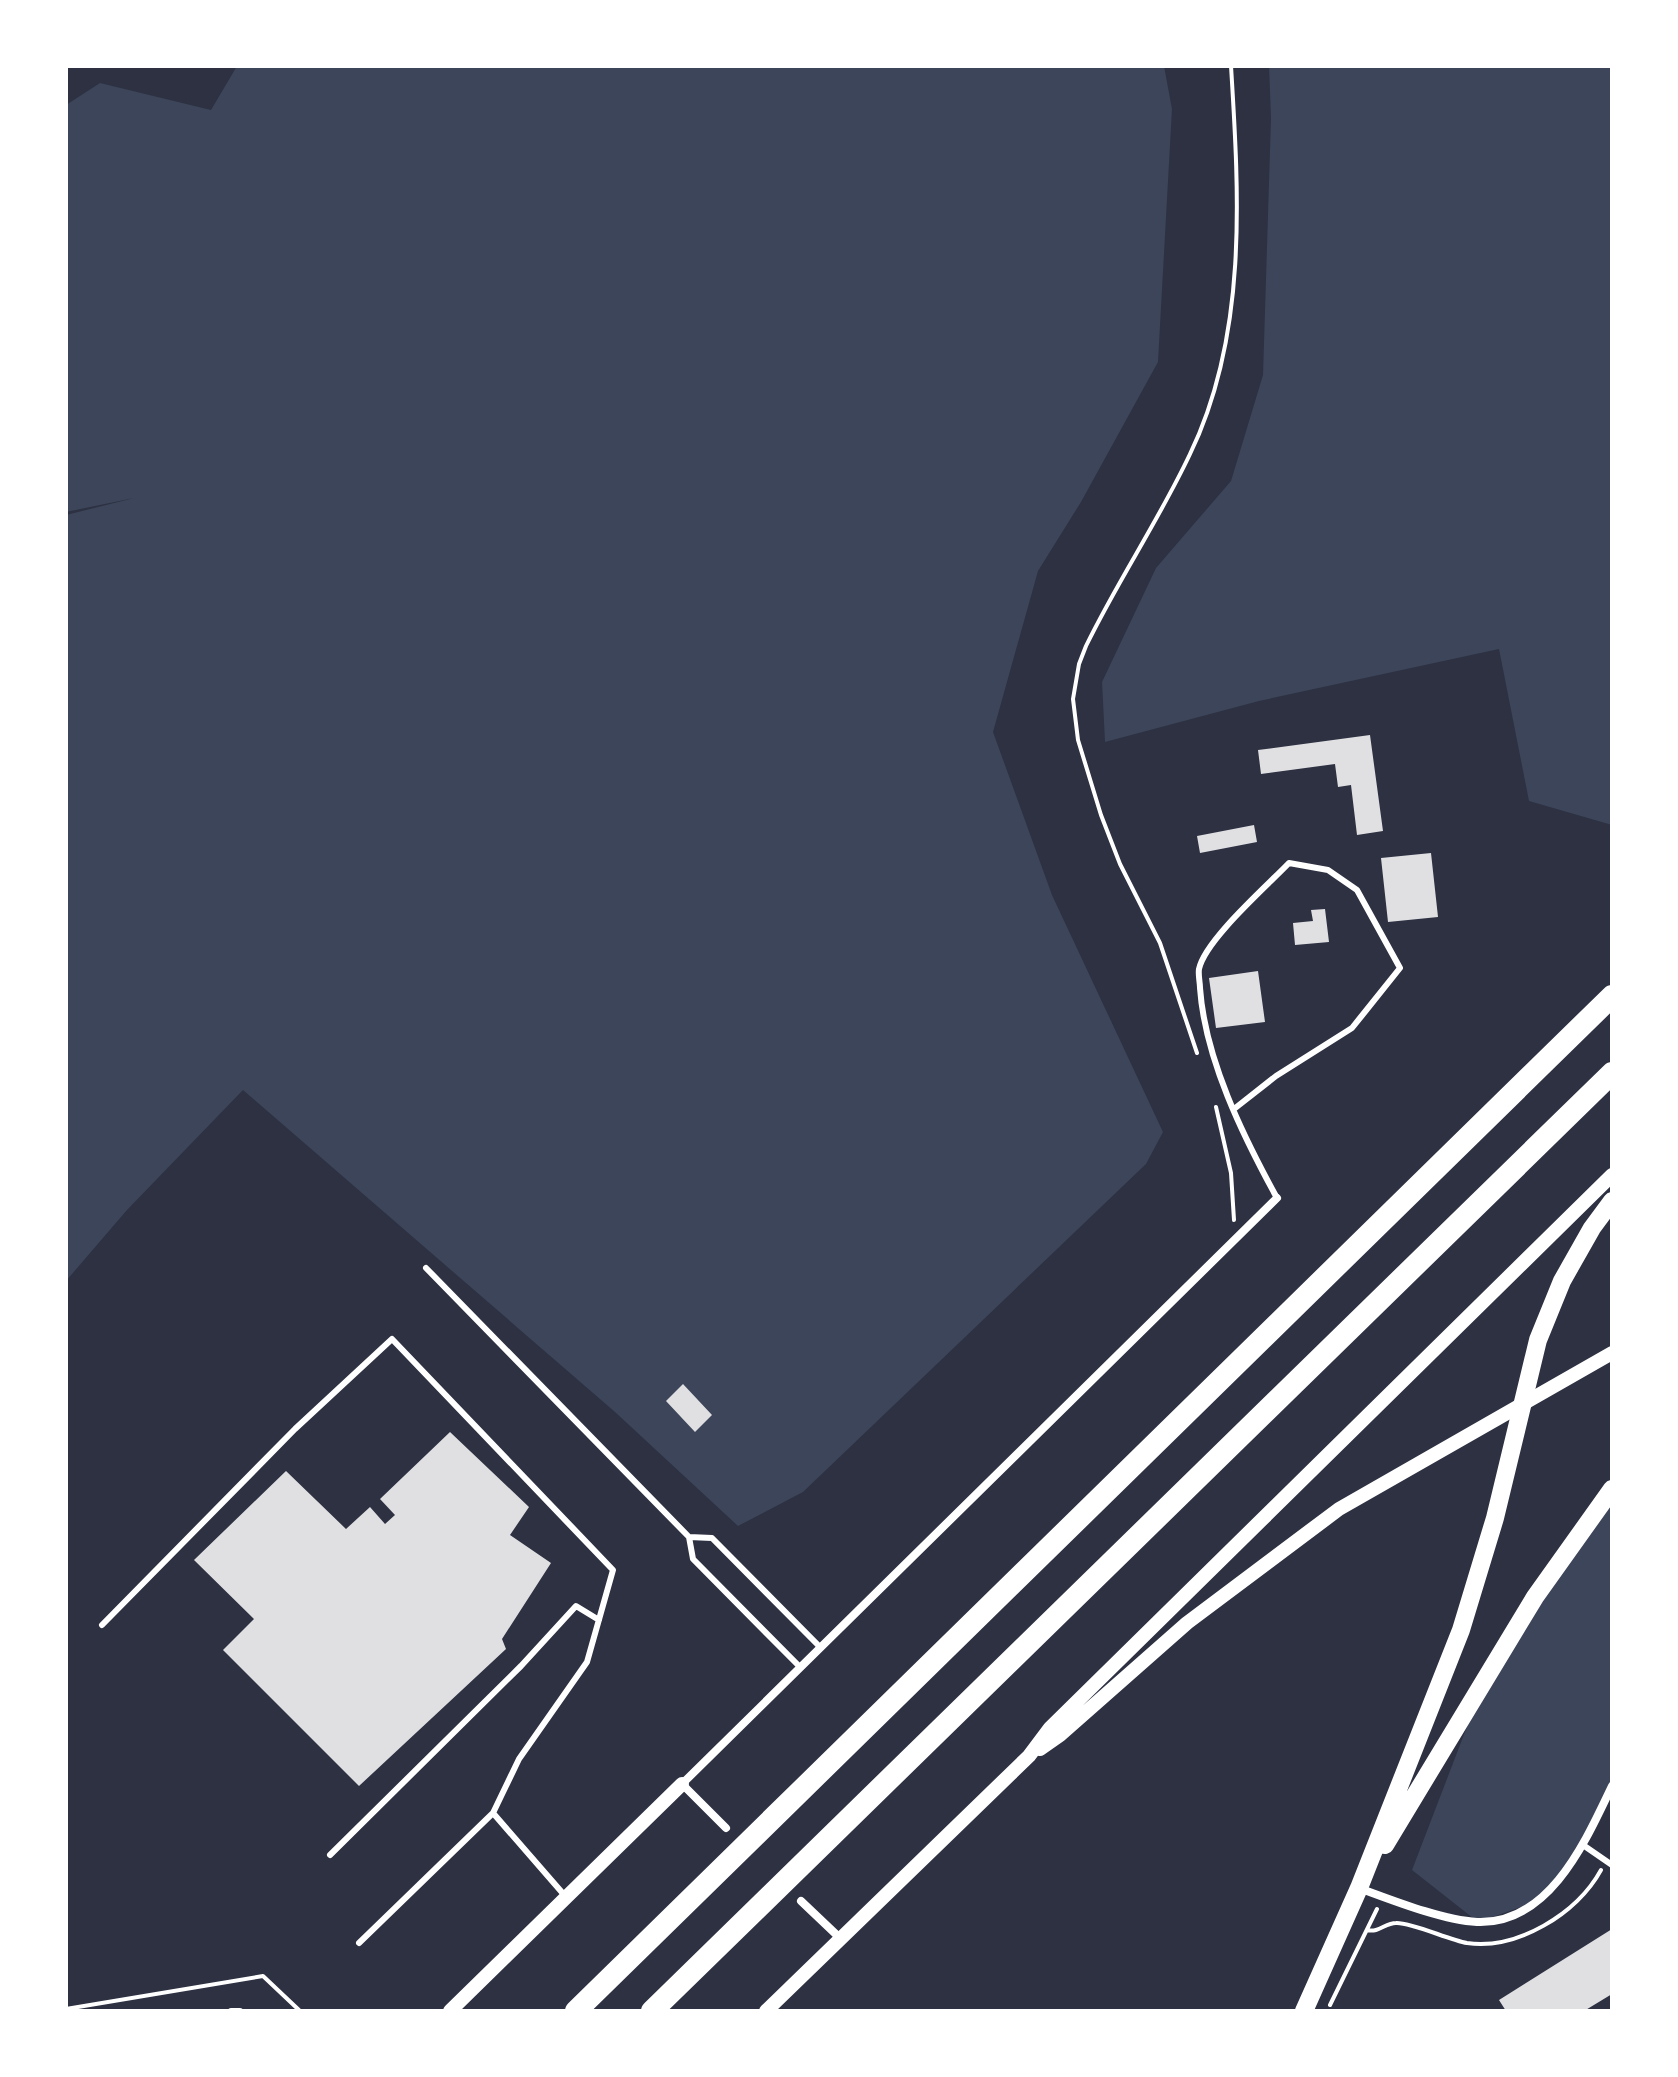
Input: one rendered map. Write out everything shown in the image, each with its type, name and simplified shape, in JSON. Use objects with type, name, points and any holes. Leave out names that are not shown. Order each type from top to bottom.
[{"type":"highway","points":[[576,2011],[1612,996]]},
{"type":"highway","points":[[652,2011],[1612,1073]]},
{"type":"main road","points":[[1304,2011],[1359,1888],[1461,1630],[1495,1518],[1538,1340],[1562,1281],[1592,1228],[1612,1201]]},
{"type":"main road","points":[[1359,1888],[1535,1597],[1612,1489]]},
{"type":"street","points":[[766,2011],[1029,1756],[1050,1728],[1612,1175]]},
{"type":"street","points":[[450,2011],[1277,1198]]},
{"type":"street","points":[[1029,1756],[1060,1735],[1187,1623],[1339,1509],[1612,1353]]},
{"type":"street","points":[[682,1784],[726,1828]]},
{"type":"street","points":[[1359,1888],[1419,1909],[1478,1922],[1514,1915],[1538,1901],[1564,1874],[1583,1845],[1612,1786]]},
{"type":"street","points":[[801,1901],[841,1939]]},
{"type":"lane","points":[[1234,1109],[1276,1076],[1352,1028],[1400,968],[1357,890],[1328,870],[1289,863],[1212,943],[1199,969],[1202,1014],[1234,1109],[1247,1142],[1277,1198]]},
{"type":"lane","points":[[426,1268],[689,1537],[693,1559],[800,1667]]},
{"type":"lane","points":[[102,1625],[295,1429],[392,1339],[613,1570],[587,1662],[519,1759],[493,1813],[359,1943]]},
{"type":"lane","points":[[689,1537],[712,1538],[820,1647]]},
{"type":"lane","points":[[330,1855],[521,1666],[576,1606],[599,1620]]},
{"type":"lane","points":[[493,1813],[566,1897]]},
{"type":"lane","points":[[1583,1845],[1612,1865]]},
{"type":"lane","points":[[231,2011],[240,2011]]},
{"type":"path","points":[[1201,1062],[1160,943],[1120,864],[1101,815],[1078,740],[1073,699],[1079,664],[1086,646],[1191,453],[1220,371],[1233,297],[1236,170],[1231,66]]},
{"type":"path","points":[[1216,1107],[1231,1173],[1235,1239]]},
{"type":"path","points":[[1327,2011],[1383,1897]]},
{"type":"path","points":[[66,2009],[263,1976],[300,2011]]},
{"type":"shaded area","points":[[237,66],[1164,66],[1172,109],[1158,362],[1081,502],[1038,571],[993,732],[1052,895],[1163,1132],[1146,1164],[803,1492],[738,1526],[615,1412],[243,1090],[127,1210],[66,1281],[66,515],[134,498],[66,512],[66,105],[100,83],[211,110]]},
{"type":"shaded area","points":[[1269,66],[1612,66],[1612,825],[1529,801],[1499,649],[1259,701],[1105,742],[1102,682],[1156,568],[1231,481],[1263,375],[1271,118]]},
{"type":"shaded area","points":[[1612,1489],[1612,1786],[1588,1836],[1538,1901],[1478,1922],[1412,1870],[1483,1685]]},
{"type":"building","points":[[1370,735],[1383,831],[1357,835],[1351,785],[1338,787],[1335,764],[1261,774],[1258,750]]},
{"type":"building","points":[[1254,825],[1257,842],[1200,853],[1197,836]]},
{"type":"building","points":[[1431,853],[1438,917],[1388,922],[1381,858]]},
{"type":"building","points":[[1325,909],[1329,942],[1295,945],[1293,923],[1313,921],[1311,910]]},
{"type":"building","points":[[1258,971],[1265,1022],[1216,1028],[1209,978]]},
{"type":"building","points":[[683,1384],[712,1415],[695,1432],[666,1401]]},
{"type":"building","points":[[450,1432],[529,1507],[510,1535],[551,1563],[502,1639],[506,1649],[359,1786],[223,1650],[254,1619],[194,1560],[286,1471],[346,1529],[370,1507],[385,1524],[395,1515],[380,1499]]},
{"type":"building","points":[[1612,1929],[1612,1994],[1584,2011],[1506,2011],[1499,2000]]}]
